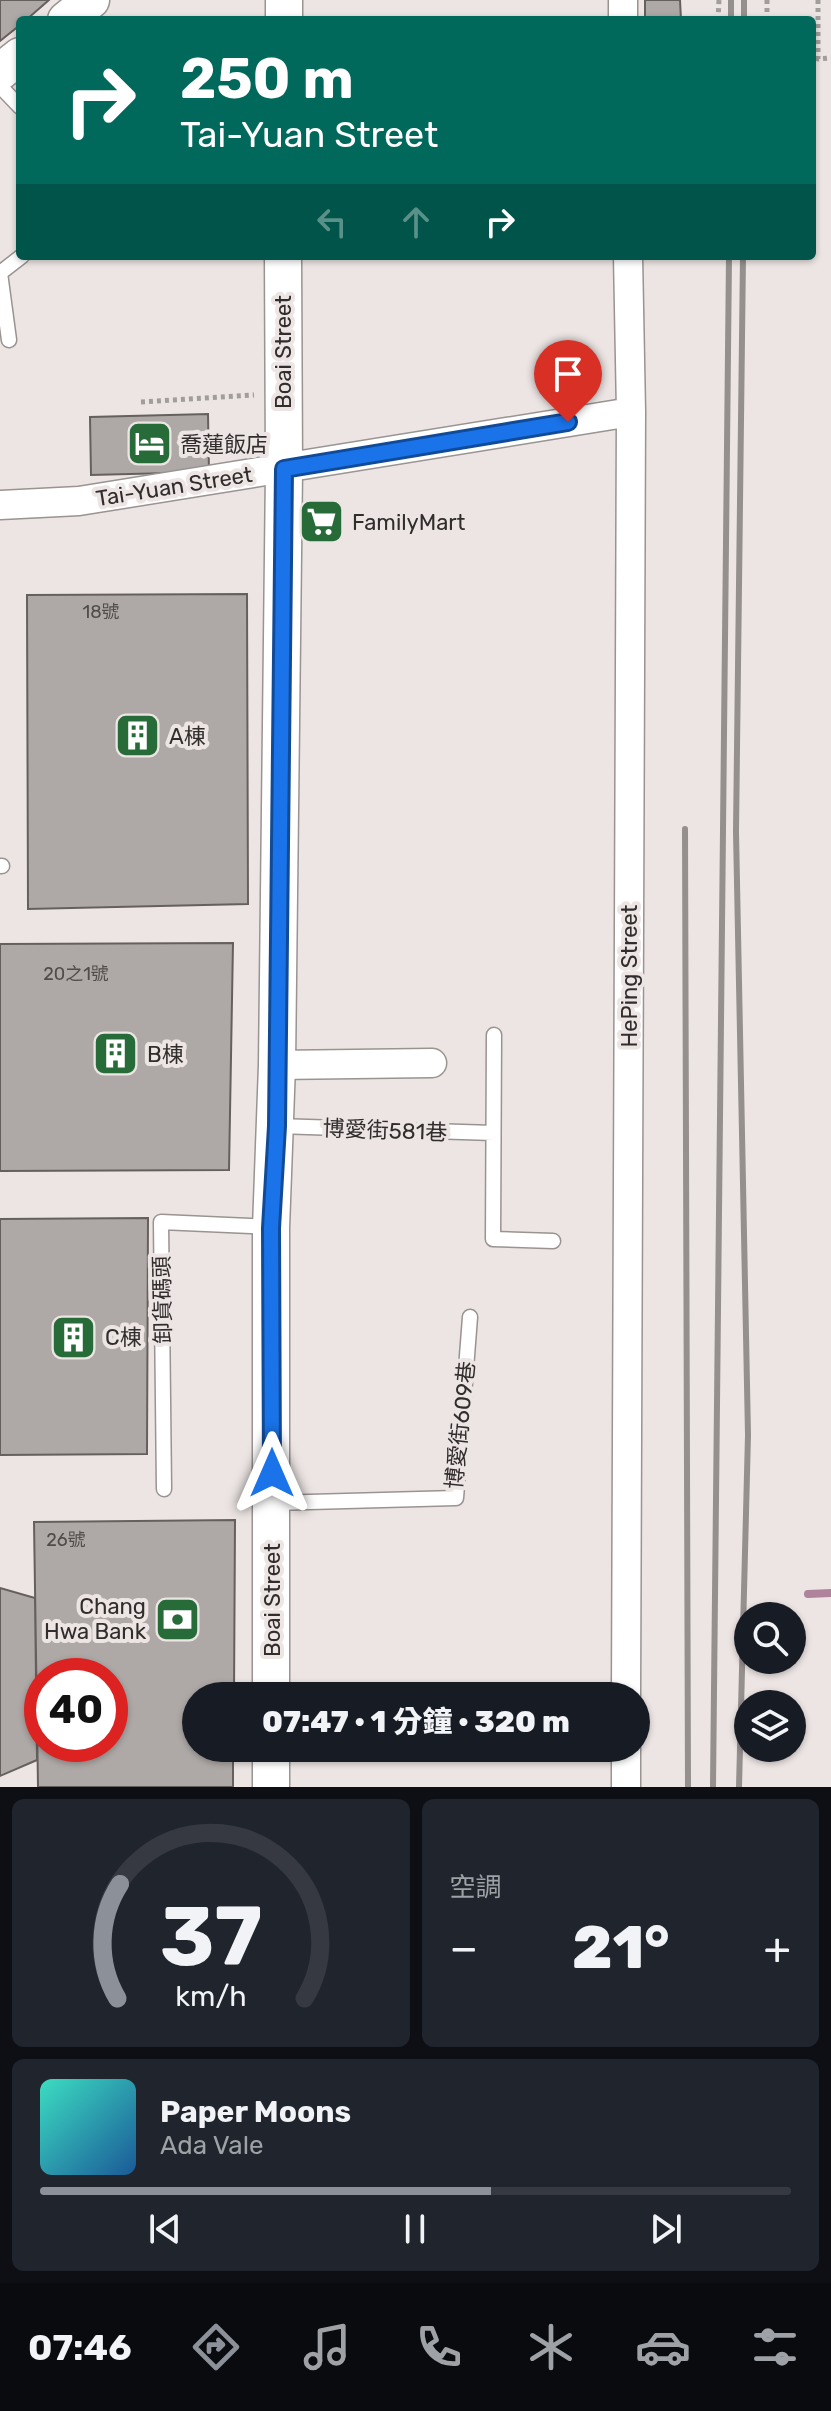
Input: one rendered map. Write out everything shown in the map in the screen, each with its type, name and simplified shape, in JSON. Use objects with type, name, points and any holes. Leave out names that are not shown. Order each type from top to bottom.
[{"type":"street","points":[[71,16],[91,0]]},
{"type":"street","points":[[0,72],[16,59]]},
{"type":"street","name":"Boai Street","points":[[271,1682],[271,1228],[277,1126],[284,469],[283,260]]},
{"type":"street","name":"HePing Street","points":[[626,1682],[631,412],[628,260]]},
{"type":"street","name":"Tai-Yuan Street","points":[[0,505],[79,501],[631,412]]},
{"type":"street","points":[[277,1065],[432,1063]]},
{"type":"street","points":[[271,1762],[271,1787]]},
{"type":"street","points":[[626,1762],[626,1787]]},
{"type":"lane","points":[[0,86],[16,103]]},
{"type":"lane","points":[[9,340],[0,273],[17,260]]},
{"type":"lane","points":[[494,1035],[493,1239],[553,1241]]},
{"type":"lane","name":"博愛街581巷","points":[[277,1126],[493,1133]]},
{"type":"lane","name":"卸貨碼頭","points":[[164,1489],[161,1222],[271,1228]]},
{"type":"lane","name":"博愛街609巷","points":[[273,1503],[456,1498],[470,1317]]},
{"type":"path","points":[[818,0],[818,59],[831,58]]},
{"type":"path","points":[[141,402],[283,393]]},
{"type":"building","points":[[0,0],[49,0],[31,16],[16,16],[16,28],[0,41]]},
{"type":"building","points":[[645,0],[680,0],[681,16],[645,16]]},
{"type":"building","name":"喬蓮飯店","points":[[208,414],[209,472],[91,475],[90,417]]},
{"type":"building","name":"A棟","points":[[247,594],[248,904],[28,909],[27,595]]},
{"type":"building","name":"B棟","points":[[233,943],[229,1170],[0,1171],[0,944]]},
{"type":"building","name":"C棟","points":[[148,1218],[147,1454],[0,1455],[0,1219]]},
{"type":"building","points":[[235,1520],[234,1682],[182,1682],[182,1762],[233,1762],[233,1787],[38,1787],[38,1762],[128,1762],[128,1658],[36,1658],[34,1522]]},
{"type":"building","points":[[0,1588],[35,1598],[36,1658],[24,1658],[24,1762],[32,1762],[0,1776]]},
{"type":"waterway","points":[[808,1594],[831,1593]]},
{"type":"railway","points":[[731,0],[731,16]]},
{"type":"railway","points":[[744,0],[744,16]]},
{"type":"railway","points":[[713,1787],[729,260]]},
{"type":"railway","points":[[739,1787],[748,1435],[736,832],[743,260]]},
{"type":"railway","points":[[685,829],[688,1787]]},
{"type":"place","name":"喬蓮飯店","points":[[149,444]]},
{"type":"place","name":"FamilyMart","points":[[321,522]]},
{"type":"place","name":"A棟","points":[[138,736]]},
{"type":"place","name":"B棟","points":[[116,1054]]},
{"type":"place","name":"C棟","points":[[74,1337]]},
{"type":"place","name":"Chang Hwa Bank","points":[[177,1619]]},
{"type":"route","points":[[272,1473],[271,1228],[277,1126],[284,469],[568,422]]}]
